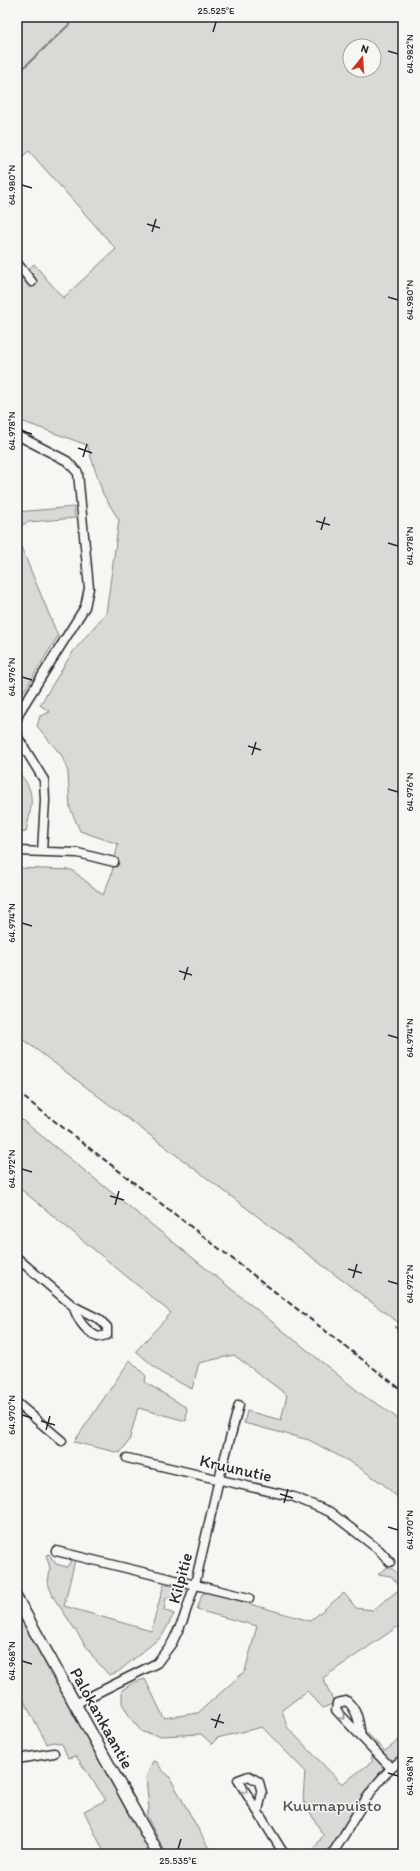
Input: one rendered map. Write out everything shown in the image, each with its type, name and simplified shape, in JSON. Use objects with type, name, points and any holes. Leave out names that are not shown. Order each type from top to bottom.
[{"type":"main road","name":"Palokankaantie","points":[[17,1599],[158,1854]]},
{"type":"street","points":[[17,263],[32,282]]},
{"type":"street","points":[[17,435],[67,461],[78,473],[89,588],[85,607],[17,719]]},
{"type":"street","points":[[17,736],[44,780],[45,800],[42,852]]},
{"type":"street","points":[[17,851],[78,853],[114,862]]},
{"type":"street","points":[[17,1258],[72,1306]]},
{"type":"street","points":[[17,1403],[62,1441]]},
{"type":"street","name":"Kilpitie","points":[[75,1704],[157,1663],[172,1643],[183,1620],[195,1584],[219,1479],[239,1405]]},
{"type":"street","name":"Kruunutie","points":[[127,1458],[294,1497],[330,1512],[379,1550],[390,1562]]},
{"type":"street","points":[[56,1550],[249,1598]]},
{"type":"street","points":[[361,1737],[391,1768]]},
{"type":"street","points":[[17,1759],[54,1753]]},
{"type":"street","points":[[332,1854],[370,1793],[391,1768],[403,1759]]},
{"type":"street","points":[[258,1811],[284,1854]]},
{"type":"green space","points":[[17,17],[403,17],[403,1326],[17,1035],[17,868],[72,870],[103,895],[111,876],[118,844],[80,831],[70,808],[68,772],[62,756],[37,726],[40,716],[50,712],[40,705],[72,653],[106,613],[119,520],[103,494],[87,445],[21,421],[17,416],[17,280],[34,264],[63,298],[116,249],[29,151],[17,161],[17,31],[21,27],[21,21],[17,20]]},
{"type":"green space","points":[[74,507],[75,518],[29,522],[17,527],[17,512]]},
{"type":"green space","points":[[17,537],[58,636],[24,691],[21,686],[17,691]]},
{"type":"green space","points":[[17,771],[28,786],[31,807],[26,832],[17,833]]},
{"type":"green space","points":[[17,1116],[364,1396],[384,1408],[403,1423],[403,1502],[383,1484],[354,1464],[309,1440],[244,1423],[247,1411],[281,1420],[287,1395],[234,1355],[199,1363],[192,1389],[163,1374],[136,1351],[171,1313],[17,1186]]},
{"type":"green space","points":[[130,1360],[146,1376],[145,1382],[187,1408],[186,1421],[138,1408],[129,1441],[120,1453],[74,1442]]},
{"type":"green space","points":[[49,1554],[56,1564],[67,1567],[72,1559],[75,1560],[64,1606],[151,1631],[164,1584],[185,1589],[182,1598],[166,1598],[164,1610],[174,1614],[162,1636],[118,1672],[109,1675],[94,1658],[54,1598],[48,1584],[50,1568],[46,1555]]},
{"type":"green space","name":"Kuurnapuisto","points":[[388,1567],[395,1571],[402,1583],[404,1600],[403,1623],[323,1678],[334,1703],[323,1708],[307,1691],[282,1710],[287,1727],[342,1784],[373,1761],[371,1758],[374,1755],[383,1765],[383,1770],[329,1854],[311,1854],[323,1835],[303,1800],[305,1771],[262,1727],[217,1738],[212,1744],[201,1734],[161,1736],[142,1732],[131,1719],[122,1703],[122,1690],[133,1683],[145,1679],[164,1718],[198,1713],[245,1671],[257,1626],[197,1610],[202,1594],[208,1592],[310,1621],[344,1593],[356,1608],[373,1610],[401,1588],[391,1576],[378,1574]]},
{"type":"green space","points":[[17,1611],[153,1854],[105,1854],[84,1811],[106,1800],[76,1756],[68,1758],[62,1744],[54,1742],[47,1744],[17,1688]]},
{"type":"green space","points":[[365,1731],[385,1751],[403,1737],[403,1755],[396,1759],[388,1760],[370,1743]]},
{"type":"green space","points":[[153,1761],[157,1762],[162,1770],[169,1776],[212,1854],[166,1854],[146,1815],[149,1809],[146,1777]]},
{"type":"waterway","points":[[17,74],[77,17]]},
{"type":"waterway","points":[[395,1327],[403,1333]]},
{"type":"railway","points":[[17,1092],[403,1391]]}]
